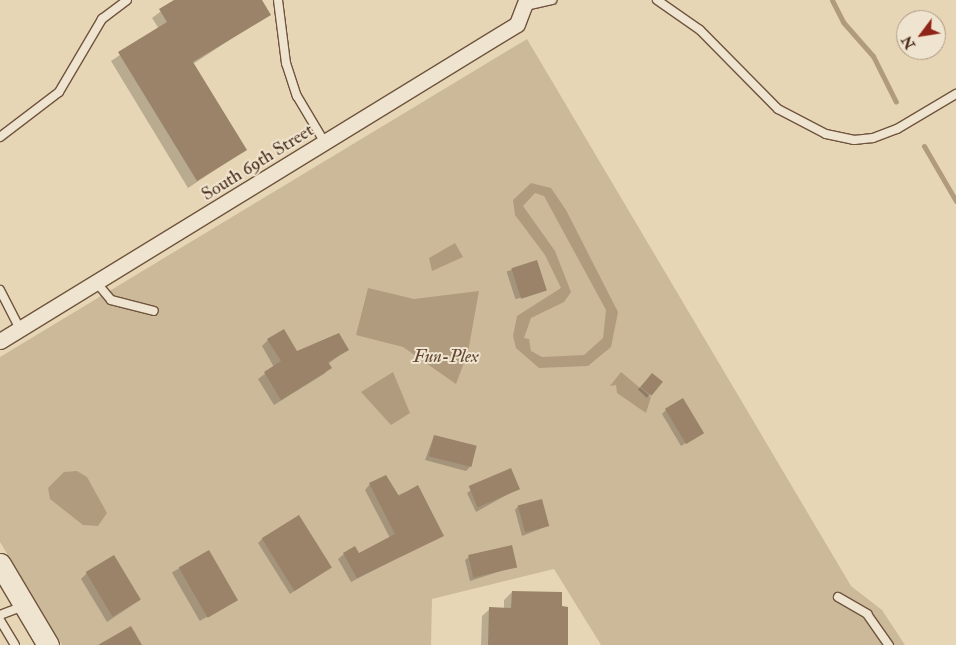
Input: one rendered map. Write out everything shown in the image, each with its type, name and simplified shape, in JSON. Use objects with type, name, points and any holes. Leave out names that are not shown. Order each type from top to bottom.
[{"type":"main road","points":[[0,564],[48,645]]},
{"type":"street","name":"South 69th Street","points":[[0,341],[325,144],[517,24],[526,3]]},
{"type":"lane","points":[[0,137],[59,92],[102,19],[125,0]]},
{"type":"lane","points":[[278,0],[286,63],[297,96],[325,144]]},
{"type":"lane","points":[[526,3],[552,0]]},
{"type":"lane","points":[[657,0],[700,30],[778,109],[826,134],[854,140],[873,138],[897,129],[956,94]]},
{"type":"lane","points":[[96,282],[119,304],[154,311]]},
{"type":"lane","points":[[0,290],[20,328]]},
{"type":"lane","points":[[838,597],[867,614],[889,645]]},
{"type":"lane","points":[[0,615],[24,606]]},
{"type":"lane","points":[[0,620],[15,645]]},
{"type":"green space","name":"Fun-Plex","points":[[527,39],[851,586],[882,610],[905,645],[601,645],[554,569],[432,599],[431,645],[62,645],[0,542],[0,357]]},
{"type":"shaded area","points":[[531,183],[551,188],[566,210],[618,312],[611,347],[588,366],[539,368],[516,348],[513,336],[517,316],[561,288],[545,255],[515,215],[513,200]],"holes":[[[535,193],[544,196],[606,310],[603,338],[584,355],[542,357],[531,351],[529,339],[524,338],[531,318],[564,302],[571,292],[555,251],[523,206]]]},
{"type":"shaded area","points":[[455,243],[463,257],[432,271],[429,258]]},
{"type":"shaded area","points":[[368,288],[414,299],[479,291],[468,352],[456,384],[403,347],[356,335]]},
{"type":"shaded area","points":[[393,372],[410,413],[391,425],[361,392]]},
{"type":"shaded area","points":[[621,372],[651,397],[646,413],[617,393],[616,385],[610,386]]},
{"type":"shaded area","points":[[77,471],[87,477],[107,513],[98,526],[83,525],[50,499],[48,488],[64,472]]},
{"type":"building","points":[[174,0],[262,0],[271,15],[193,62],[247,150],[197,181],[118,52],[167,22],[159,9]]},
{"type":"building","points":[[537,260],[547,290],[521,299],[511,268]]},
{"type":"building","points":[[284,329],[297,351],[339,333],[349,350],[328,362],[332,368],[281,400],[264,372],[281,361],[267,339]]},
{"type":"building","points":[[652,373],[663,382],[652,396],[641,387]]},
{"type":"building","points":[[683,398],[704,433],[686,444],[665,409]]},
{"type":"building","points":[[434,435],[477,446],[471,467],[429,456]]},
{"type":"building","points":[[511,468],[520,489],[478,507],[469,486]]},
{"type":"building","points":[[386,475],[399,496],[418,485],[444,536],[357,578],[343,553],[355,546],[359,553],[395,534],[369,483]]},
{"type":"building","points":[[542,499],[549,526],[525,533],[518,505]]},
{"type":"building","points":[[299,515],[332,568],[295,591],[262,538]]},
{"type":"building","points":[[512,545],[517,567],[473,578],[468,555]]},
{"type":"building","points":[[209,550],[238,600],[208,618],[179,568]]},
{"type":"building","points":[[114,555],[141,600],[112,617],[86,572]]},
{"type":"building","points":[[512,591],[562,592],[562,606],[568,607],[568,645],[488,645],[489,607],[511,608]]},
{"type":"building","points":[[131,626],[142,645],[98,645]]},
{"type":"waterway","points":[[832,0],[843,22],[873,56],[896,102]]},
{"type":"waterway","points":[[924,146],[956,201]]}]
